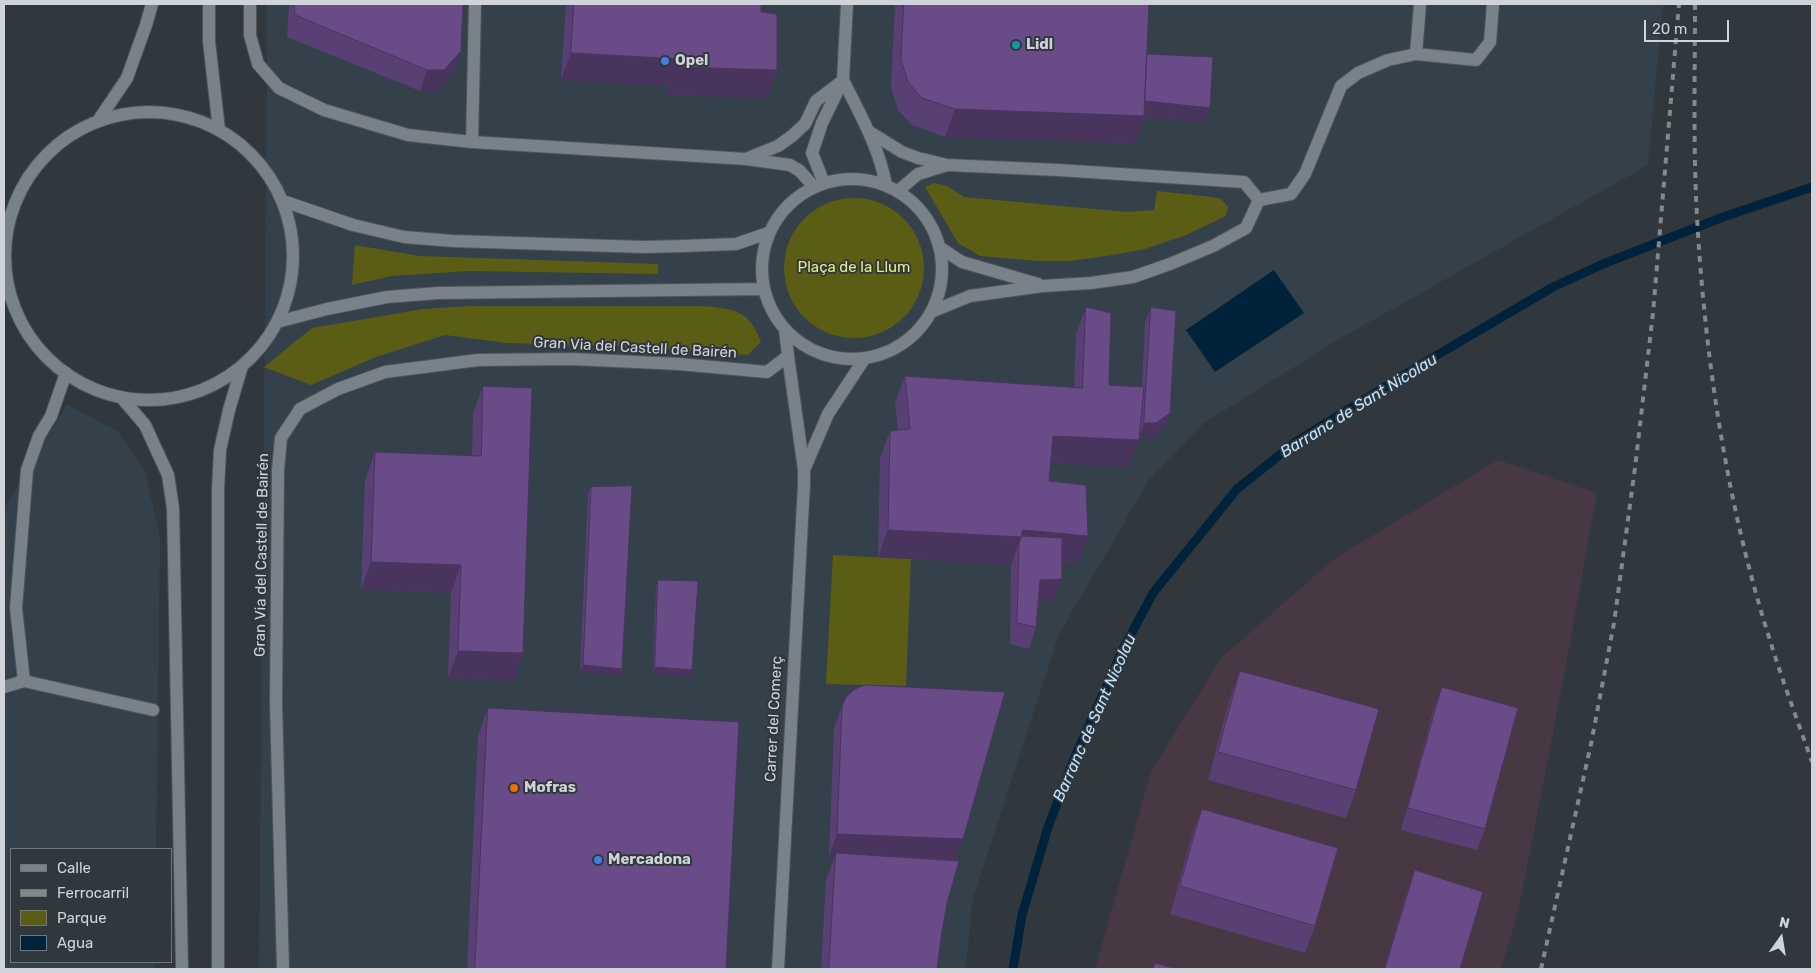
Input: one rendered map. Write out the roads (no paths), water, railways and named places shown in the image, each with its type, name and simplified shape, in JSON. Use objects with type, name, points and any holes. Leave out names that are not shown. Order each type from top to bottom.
[{"type":"street","points":[[100,118],[127,78],[152,4]]},
{"type":"street","points":[[209,4],[209,41],[219,130]]},
{"type":"street","points":[[250,4],[250,35],[258,64],[279,88],[324,110],[408,135],[472,142],[746,159],[790,165],[819,185]]},
{"type":"street","points":[[472,142],[475,4]]},
{"type":"street","points":[[819,185],[812,152],[822,123],[843,80],[847,4]]},
{"type":"street","points":[[1416,54],[1420,4]]},
{"type":"street","points":[[1259,200],[1290,194],[1305,174],[1341,86],[1358,73],[1388,60],[1416,54],[1476,60],[1490,42],[1493,4]]},
{"type":"street","points":[[746,159],[778,146],[792,136],[805,124],[816,101],[843,80]]},
{"type":"street","points":[[843,80],[882,163],[886,185]]},
{"type":"street","points":[[153,112],[187,117],[219,130],[246,148],[267,173],[283,201],[292,231],[294,262],[289,293],[277,322],[263,345],[242,366],[218,382],[191,393],[156,400],[121,397],[92,388],[66,373],[43,353],[25,329],[13,305],[6,278],[5,251],[8,224],[17,198],[30,174],[47,153],[68,136],[100,118],[153,112]]},
{"type":"street","points":[[868,131],[902,152],[946,165],[1244,182],[1259,200]]},
{"type":"street","points":[[898,191],[918,174],[946,165]]},
{"type":"street","points":[[855,178],[886,185],[898,191],[912,202],[924,215],[933,230],[942,263],[941,280],[931,312],[922,326],[910,337],[882,354],[866,358],[848,358],[822,353],[799,341],[785,330],[768,304],[761,275],[764,247],[768,233],[776,218],[787,206],[800,195],[819,185],[855,178]]},
{"type":"street","points":[[931,312],[970,296],[1133,277],[1214,246],[1246,228],[1259,200]]},
{"type":"street","points":[[283,201],[362,227],[404,237],[453,241],[644,247],[736,244],[768,233]]},
{"type":"street","points":[[939,247],[962,262],[1043,286]]},
{"type":"street","points":[[277,322],[386,297],[438,293],[764,290]]},
{"type":"street","name":"Carrer del Comerç","points":[[778,969],[804,470],[785,330]]},
{"type":"street","name":"Gran Via del Castell de Bairén","points":[[283,969],[276,703],[278,470],[281,438],[300,409],[338,389],[385,372],[478,360],[572,359],[679,364],[767,372],[788,356]]},
{"type":"street","name":"Carrer del Comerç","points":[[804,470],[828,414],[866,358]]},
{"type":"street","points":[[218,969],[218,489],[220,450],[228,410],[242,366]]},
{"type":"street","points":[[24,681],[16,608],[27,470],[39,436],[50,416],[66,373]]},
{"type":"street","points":[[121,397],[145,425],[168,475],[173,508],[182,969]]},
{"type":"street","points":[[4,686],[24,681],[153,710]]},
{"type":"water","points":[[1274,270],[1304,313],[1215,372],[1186,330]]},
{"type":"waterway","name":"Barranc de Sant Nicolau","points":[[1013,969],[1022,915],[1048,827],[1074,759],[1123,649],[1153,593],[1237,489],[1297,441],[1422,364],[1553,287],[1603,264],[1723,217],[1812,187]]},
{"type":"railway","points":[[1541,969],[1591,744],[1614,623],[1653,313],[1679,4]]},
{"type":"railway","points":[[1695,4],[1697,217],[1706,322],[1720,428],[1740,532],[1753,583],[1778,666],[1812,762]]},
{"type":"place","name":"Lidl","points":[[1016,45]]},
{"type":"place","name":"Opel","points":[[665,61]]},
{"type":"place","name":"Mofras","points":[[514,788]]},
{"type":"place","name":"Mercadona","points":[[598,860]]},
{"type":"park label","name":"Plaça de la Llum","points":[[854,268]]}]
